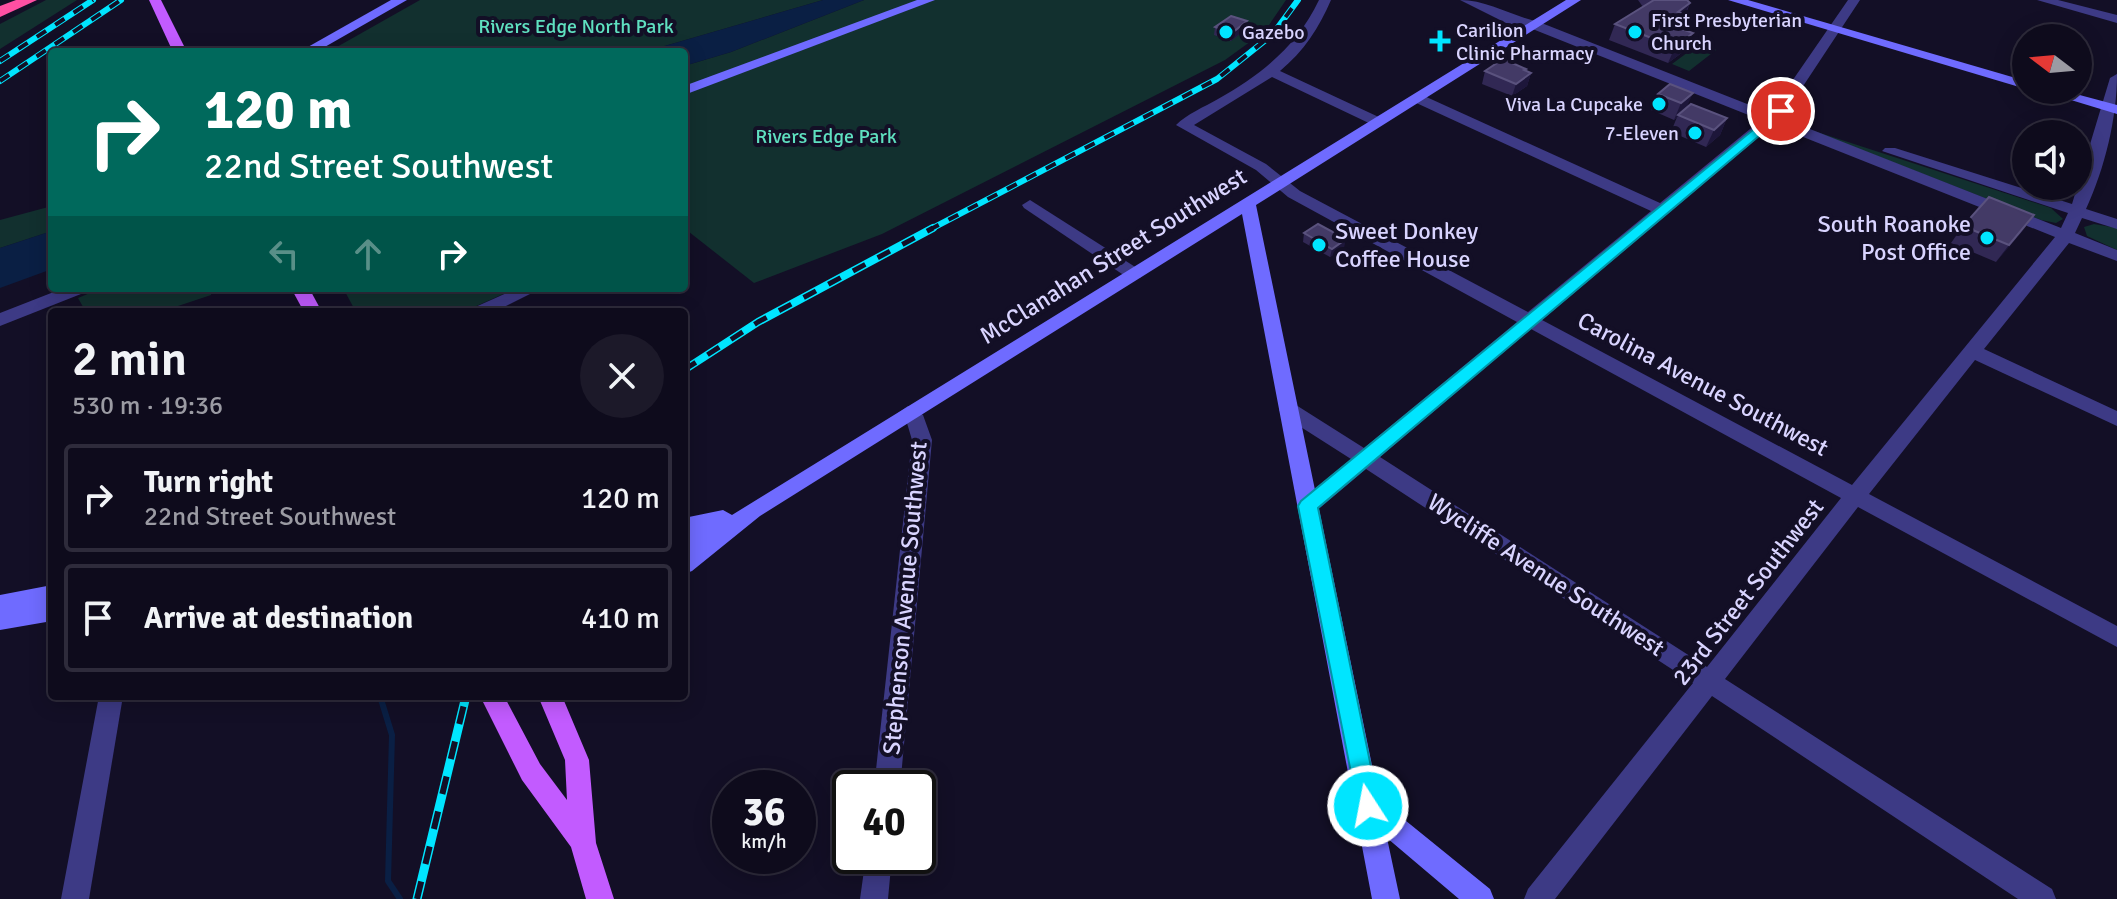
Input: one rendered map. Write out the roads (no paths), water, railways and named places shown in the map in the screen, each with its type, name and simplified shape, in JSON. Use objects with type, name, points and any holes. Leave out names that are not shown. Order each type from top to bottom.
[{"type":"highway","points":[[0,12],[29,0]]},
{"type":"main road","points":[[155,0],[178,48]]},
{"type":"main road","points":[[313,48],[401,0]]},
{"type":"main road","points":[[688,90],[929,0]]},
{"type":"main road","name":"McClanahan Street Southwest","points":[[688,562],[753,510],[1575,0]]},
{"type":"main road","points":[[1734,0],[2012,81]]},
{"type":"main road","points":[[2092,103],[2113,109]]},
{"type":"main road","points":[[1248,203],[1386,899]]},
{"type":"main road","points":[[688,525],[753,510]]},
{"type":"main road","points":[[688,544],[753,510]]},
{"type":"main road","points":[[0,604],[48,595]]},
{"type":"main road","points":[[0,621],[48,613]]},
{"type":"main road","points":[[494,700],[531,772],[583,843]]},
{"type":"main road","points":[[552,700],[577,760],[583,843],[600,899]]},
{"type":"main road","points":[[1368,806],[1480,899]]},
{"type":"street","points":[[1325,0],[1313,26],[1272,72],[1378,122]]},
{"type":"street","points":[[1466,0],[2117,256]]},
{"type":"street","points":[[1479,0],[1520,14],[1534,25]]},
{"type":"street","points":[[1308,506],[1781,111],[1854,0]]},
{"type":"street","points":[[2043,0],[2117,19]]},
{"type":"street","name":"Carolina Avenue Southwest","points":[[1272,72],[1183,125],[1261,167],[1294,194],[2117,637]]},
{"type":"street","name":"23rd Street Southwest","points":[[1538,899],[1855,496],[2066,235],[2078,212],[2113,109],[2117,78]]},
{"type":"street","points":[[1417,98],[1660,209]]},
{"type":"street","points":[[1771,118],[1793,120],[2117,224]]},
{"type":"street","points":[[1030,205],[1134,274]]},
{"type":"street","points":[[0,320],[70,292]]},
{"type":"street","points":[[488,308],[524,292]]},
{"type":"street","points":[[1972,351],[2117,419]]},
{"type":"street","name":"Wycliffe Avenue Southwest","points":[[1289,410],[2042,899]]},
{"type":"street","name":"Stephenson Avenue Southwest","points":[[889,770],[921,455],[921,429],[908,413]]},
{"type":"street","points":[[75,899],[110,700]]},
{"type":"street","points":[[874,899],[877,874]]},
{"type":"water","points":[[823,0],[864,0],[731,52],[688,65],[688,48],[658,48]]},
{"type":"water","points":[[48,232],[48,270],[0,288],[0,248]]},
{"type":"waterway","points":[[381,700],[392,735],[388,881],[400,899]]},
{"type":"railway","points":[[0,61],[93,0]]},
{"type":"railway","points":[[49,48],[121,0]]},
{"type":"railway","points":[[929,230],[1217,79],[1273,34],[1298,0]]},
{"type":"railway","points":[[0,81],[48,49]]},
{"type":"railway","points":[[688,367],[758,322],[933,228]]},
{"type":"railway","points":[[417,899],[465,700]]},
{"type":"place","name":"Gazebo","points":[[1226,32]]},
{"type":"place","name":"First Presbyterian Church","points":[[1635,32]]},
{"type":"place","name":"Carilion Clinic Pharmacy","points":[[1440,41]]},
{"type":"place","name":"Viva La Cupcake","points":[[1659,104]]},
{"type":"place","name":"7-Eleven","points":[[1695,133]]},
{"type":"place","name":"South Roanoke Post Office","points":[[1987,238]]},
{"type":"place","name":"Sweet Donkey Coffee House","points":[[1319,245]]},
{"type":"park label","name":"Rivers Edge North Park","points":[[576,26]]},
{"type":"park label","name":"Rivers Edge Park","points":[[826,136]]}]
